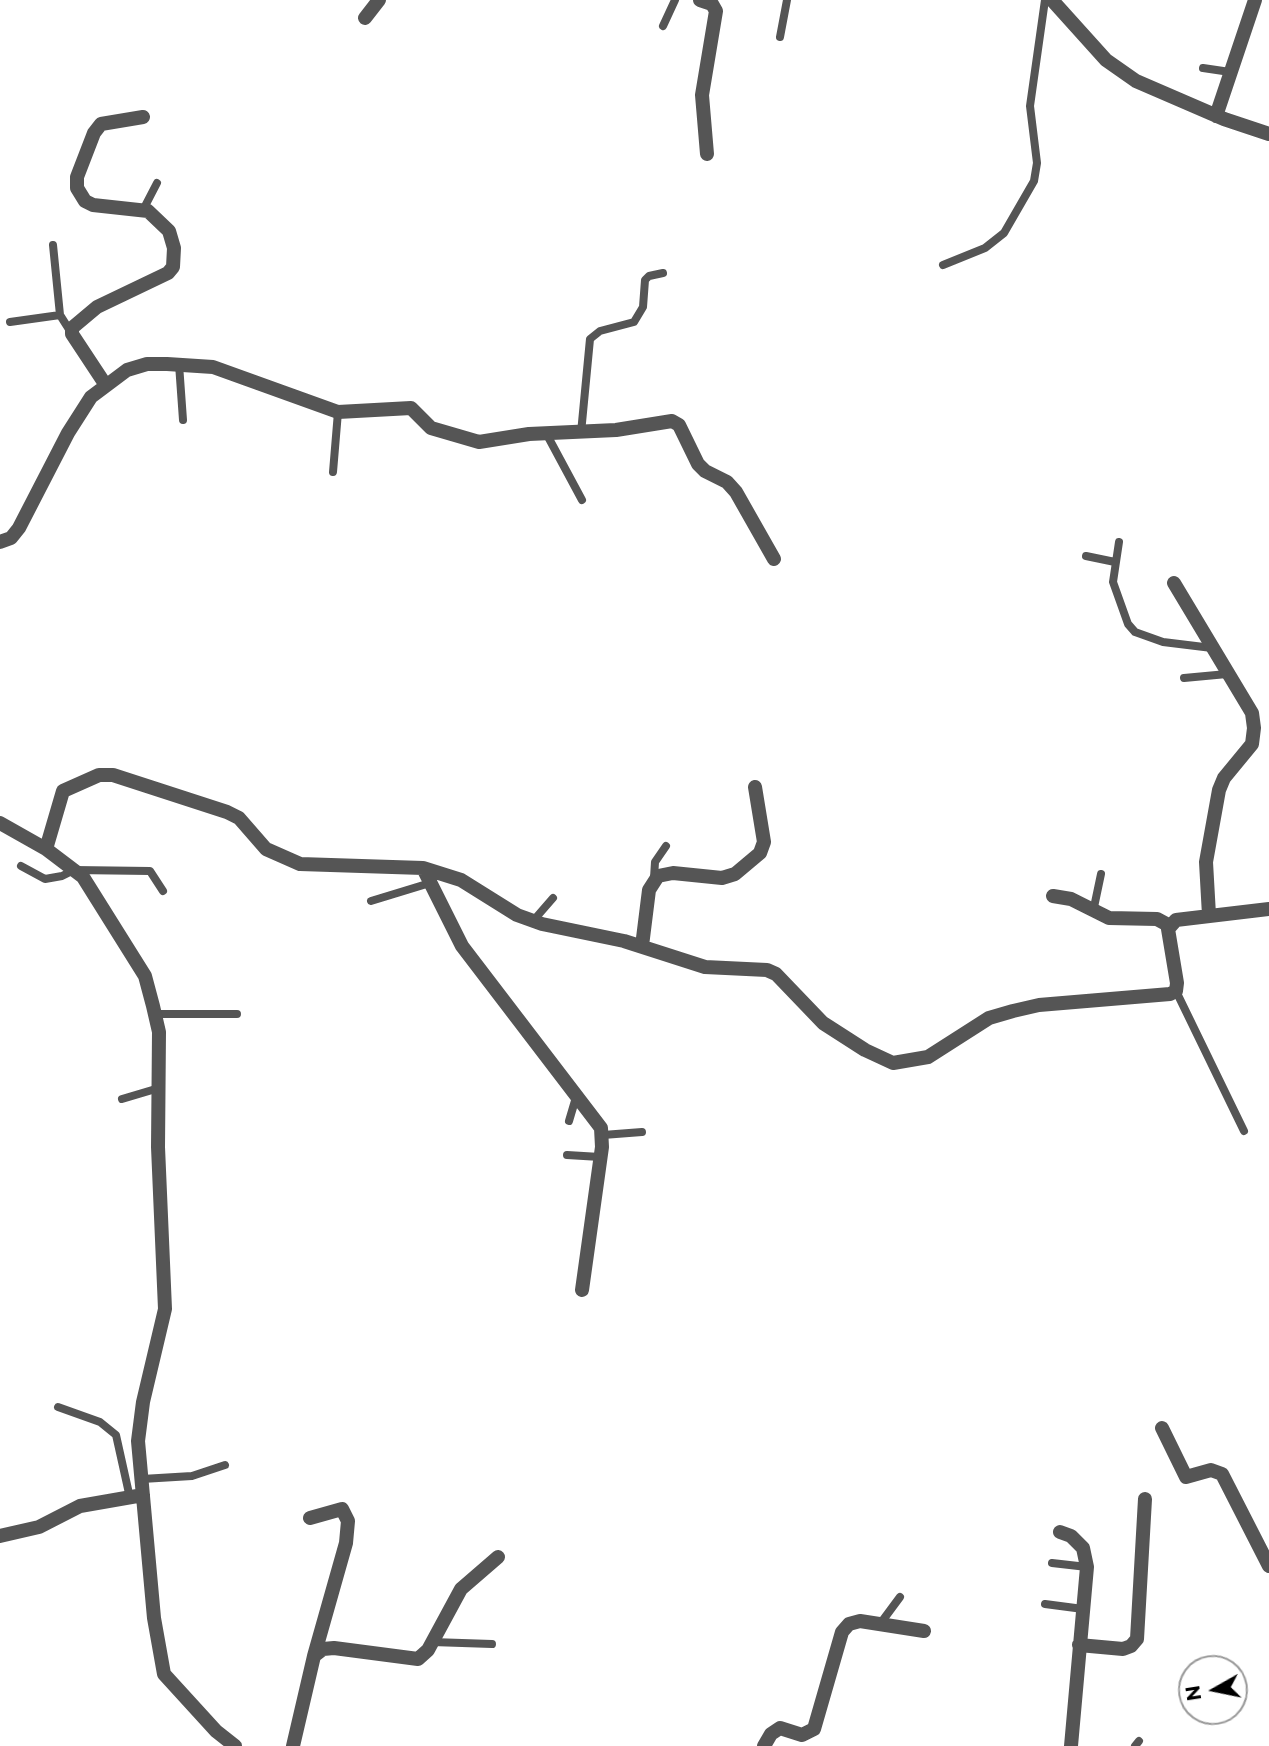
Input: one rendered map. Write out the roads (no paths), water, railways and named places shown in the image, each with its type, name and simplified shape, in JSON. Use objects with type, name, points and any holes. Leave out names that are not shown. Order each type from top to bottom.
[{"type":"street","points":[[365,18],[379,0]]},
{"type":"street","points":[[700,0],[712,4],[716,10],[702,95],[707,153]]},
{"type":"street","points":[[1052,0],[1105,60],[1136,81],[1216,116],[1269,134]]},
{"type":"street","points":[[1216,116],[1255,0]]},
{"type":"street","points":[[105,384],[72,334],[72,328],[83,316],[173,267],[174,248],[169,231],[143,209],[89,204],[80,195],[76,183],[82,159],[101,124],[143,117]]},
{"type":"street","points":[[0,542],[11,537],[19,528],[68,433],[91,397],[127,370],[146,364],[179,364],[213,367],[338,412],[411,408],[431,428],[479,442],[672,421],[679,425],[698,464],[727,482],[736,492],[775,559]]},
{"type":"street","points":[[1174,583],[1252,713],[1254,729],[1252,744],[1224,778],[1219,790],[1214,829],[1207,853],[1209,915]]},
{"type":"street","points":[[46,849],[63,791],[77,783],[106,775],[227,812],[239,818],[267,849],[300,864],[423,868],[461,880],[517,915],[533,920],[642,946],[705,967],[758,969],[776,974],[823,1023],[864,1050],[893,1063],[928,1057],[989,1018],[1039,1004],[1175,991],[1168,940],[1170,926],[1175,920],[1269,909]]},
{"type":"street","points":[[642,946],[649,890],[654,880],[673,873],[722,878],[735,874],[756,858],[764,842],[755,787]]},
{"type":"street","points":[[0,823],[46,849],[74,870],[96,894],[145,976],[155,1014],[159,1032],[165,1309],[138,1424],[142,1479],[136,1496],[159,1662],[173,1686],[234,1746]]},
{"type":"street","points":[[423,868],[462,946],[577,1094],[603,1135],[582,1290]]},
{"type":"street","points":[[1053,896],[1071,899],[1093,912],[1125,920],[1157,919],[1170,926]]},
{"type":"street","points":[[1162,1428],[1186,1477],[1211,1470],[1222,1474],[1269,1566]]},
{"type":"street","points":[[0,1536],[39,1527],[80,1506],[136,1496]]},
{"type":"street","points":[[1079,1645],[1123,1649],[1132,1646],[1137,1639],[1145,1499]]},
{"type":"street","points":[[293,1746],[314,1656],[346,1543],[348,1521],[342,1509],[310,1518]]},
{"type":"street","points":[[1060,1532],[1076,1540],[1083,1548],[1087,1567],[1071,1746]]},
{"type":"street","points":[[314,1656],[323,1649],[334,1648],[418,1658],[432,1642],[461,1590],[498,1558]]},
{"type":"street","points":[[764,1746],[771,1734],[780,1728],[802,1735],[812,1732],[844,1629],[856,1621],[924,1631]]},
{"type":"lane","points":[[663,26],[675,0]]},
{"type":"lane","points":[[780,37],[787,0]]},
{"type":"lane","points":[[943,265],[985,248],[1003,233],[1034,181],[1037,163],[1030,97],[1045,0]]},
{"type":"lane","points":[[1203,68],[1230,72]]},
{"type":"lane","points":[[143,209],[157,183]]},
{"type":"lane","points":[[53,245],[60,315],[72,334]]},
{"type":"lane","points":[[581,433],[590,339],[600,331],[634,322],[643,307],[645,280],[649,276],[663,273]]},
{"type":"lane","points":[[10,321],[60,315]]},
{"type":"lane","points":[[179,364],[183,419]]},
{"type":"lane","points":[[333,472],[338,412]]},
{"type":"lane","points":[[546,433],[582,500]]},
{"type":"lane","points":[[1119,542],[1113,582],[1128,624],[1135,632],[1163,642],[1212,648]]},
{"type":"lane","points":[[1086,556],[1115,562]]},
{"type":"lane","points":[[1184,678],[1227,674]]},
{"type":"lane","points":[[654,880],[655,862],[666,846]]},
{"type":"lane","points":[[21,866],[45,879],[54,879],[74,870],[150,871],[163,891]]},
{"type":"lane","points":[[1093,912],[1101,874]]},
{"type":"lane","points":[[371,901],[430,883]]},
{"type":"lane","points":[[533,920],[554,898]]},
{"type":"lane","points":[[1175,991],[1244,1131]]},
{"type":"lane","points":[[155,1014],[237,1014]]},
{"type":"lane","points":[[121,1099],[159,1088]]},
{"type":"lane","points":[[569,1121],[577,1094]]},
{"type":"lane","points":[[603,1135],[642,1132]]},
{"type":"lane","points":[[567,1155],[600,1157]]},
{"type":"lane","points":[[58,1407],[100,1422],[116,1435],[136,1496]]},
{"type":"lane","points":[[142,1479],[192,1476],[225,1465]]},
{"type":"lane","points":[[1052,1563],[1087,1567]]},
{"type":"lane","points":[[880,1625],[900,1597]]},
{"type":"lane","points":[[1045,1604],[1083,1609]]},
{"type":"lane","points":[[432,1642],[492,1644]]}]
